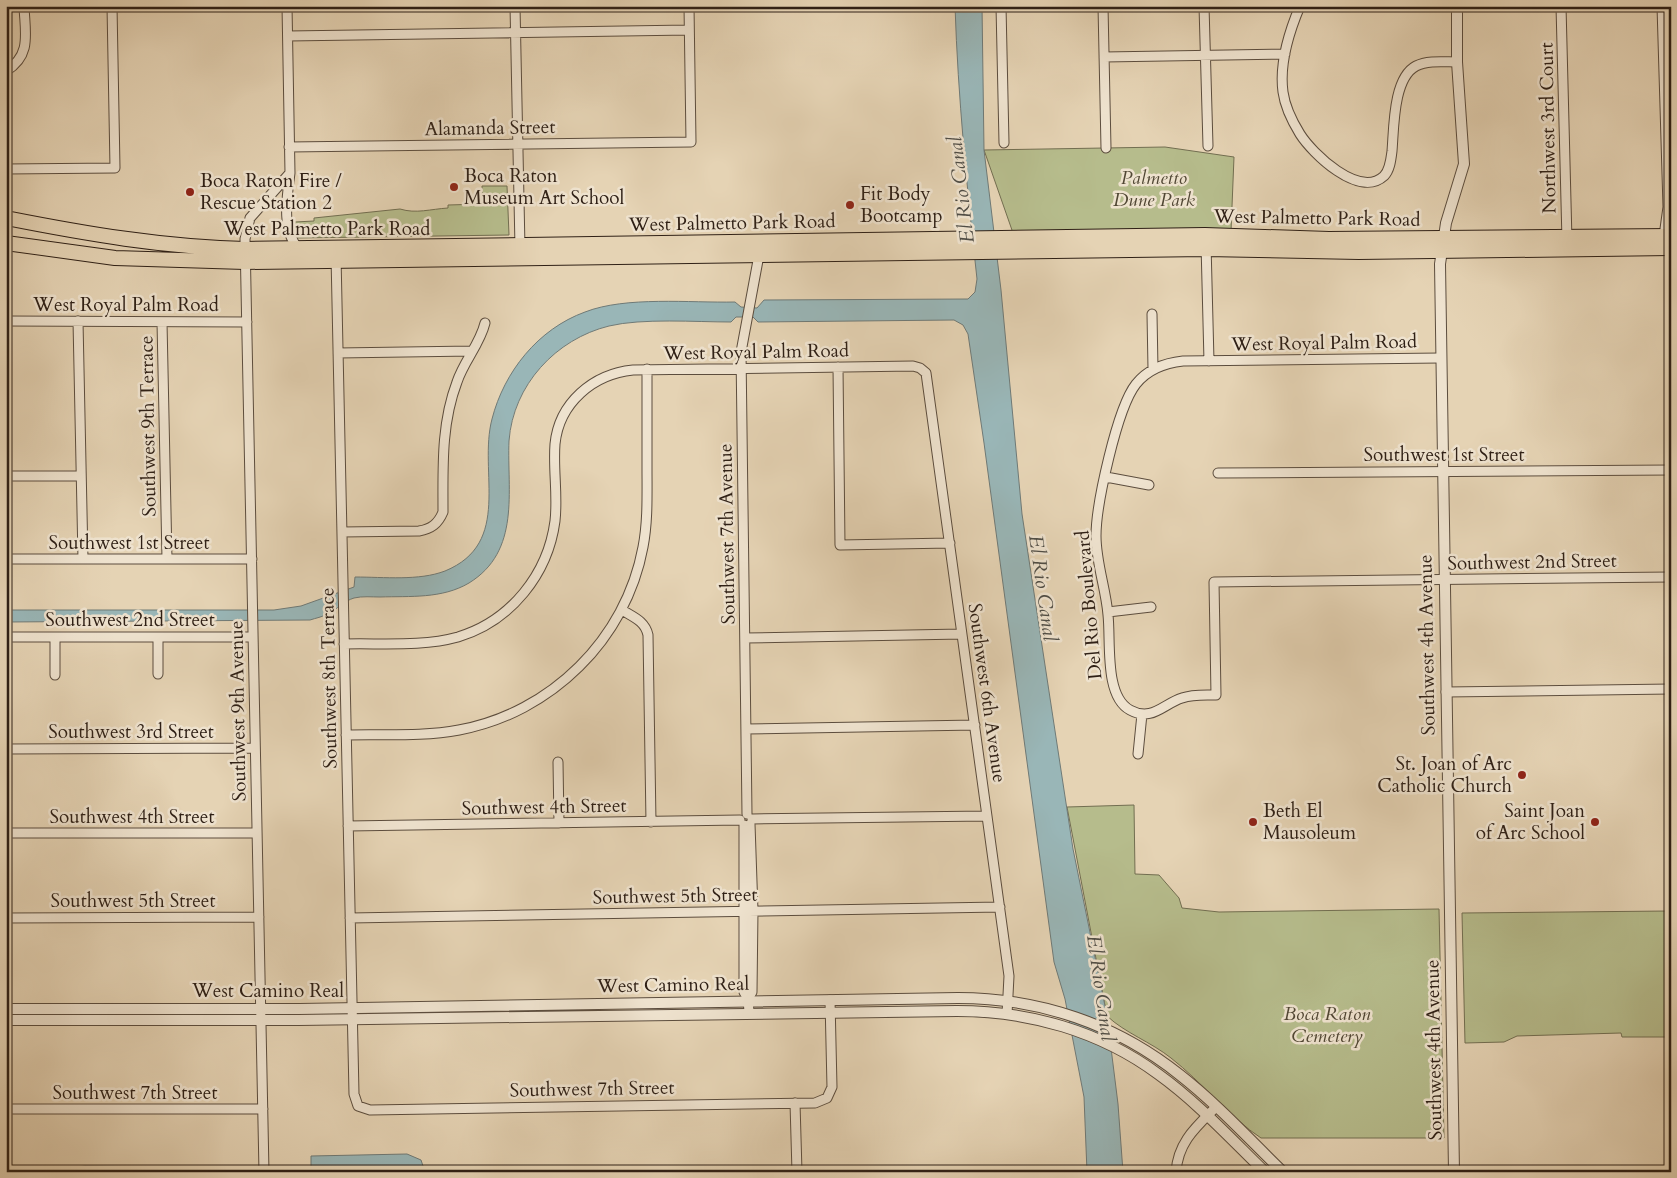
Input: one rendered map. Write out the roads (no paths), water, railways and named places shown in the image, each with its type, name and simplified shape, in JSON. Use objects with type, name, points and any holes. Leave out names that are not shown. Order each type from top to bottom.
[{"type":"main road","name":"West Palmetto Park Road","points":[[6,218],[120,240],[245,255],[300,249],[336,255]]},
{"type":"main road","name":"West Palmetto Park Road","points":[[6,243],[115,258],[520,252],[809,240],[870,240],[950,246]]},
{"type":"main road","points":[[759,255],[763,247],[798,245],[809,240]]},
{"type":"main road","points":[[823,254],[831,248],[863,247],[870,240]]},
{"type":"main road","name":"West Palmetto Park Road","points":[[520,252],[759,255],[823,254],[1016,244],[1206,242],[1351,252],[1442,244],[1668,240]]},
{"type":"main road","name":"West Palmetto Park Road","points":[[1567,243],[1636,248],[1668,240]]},
{"type":"street","points":[[6,71],[15,66],[24,52],[24,6]]},
{"type":"street","points":[[6,168],[115,168],[112,6]]},
{"type":"street","points":[[287,6],[290,147],[288,229],[291,239],[300,249]]},
{"type":"street","points":[[514,6],[520,252]]},
{"type":"street","points":[[288,36],[689,30],[688,6]]},
{"type":"street","points":[[1001,6],[1004,143]]},
{"type":"street","points":[[1103,6],[1106,148]]},
{"type":"street","points":[[1204,6],[1208,146]]},
{"type":"street","points":[[1300,6],[1285,54],[1283,90],[1286,106],[1299,133],[1312,150],[1335,169],[1355,179],[1369,182],[1383,176],[1388,170],[1399,90],[1409,71],[1422,64],[1457,62]]},
{"type":"street","name":"Southwest 4th Avenue","points":[[1454,1172],[1440,358],[1442,244],[1464,164],[1457,62],[1457,6]]},
{"type":"street","name":"Northwest 3rd Court","points":[[1561,6],[1567,243]]},
{"type":"street","points":[[1662,6],[1668,240]]},
{"type":"street","name":"Alamanda Street","points":[[290,147],[691,142],[689,30]]},
{"type":"street","points":[[1104,56],[1285,54]]},
{"type":"street","name":"Southwest 9th Avenue","points":[[264,1172],[245,232],[250,218],[290,173]]},
{"type":"street","points":[[1206,242],[1209,361]]},
{"type":"street","name":"Southwest 8th Terrace","points":[[336,255],[352,1019],[354,1094],[358,1106]]},
{"type":"street","name":"Southwest 7th Avenue","points":[[748,1004],[752,992],[753,912],[747,820],[741,368],[744,331],[759,255]]},
{"type":"street","points":[[1671,262],[1671,296]]},
{"type":"street","points":[[1152,314],[1153,369]]},
{"type":"street","name":"West Royal Palm Road","points":[[6,321],[247,322]]},
{"type":"street","points":[[78,322],[83,559]]},
{"type":"street","name":"Southwest 9th Terrace","points":[[162,322],[167,559]]},
{"type":"street","points":[[342,532],[419,531],[434,526],[443,512],[444,434],[447,413],[457,380],[482,333],[484,323]]},
{"type":"street","points":[[338,353],[472,351]]},
{"type":"street","name":"West Royal Palm Road","points":[[1209,361],[1440,358]]},
{"type":"street","name":"Del Rio Boulevard","points":[[1142,714],[1128,709],[1117,698],[1114,691],[1108,612],[1096,536],[1106,477],[1114,439],[1128,398],[1141,379],[1153,369],[1175,362],[1209,361]]},
{"type":"street","name":"West Royal Palm Road","points":[[344,644],[444,640],[487,624],[517,601],[536,576],[548,549],[555,519],[555,446],[558,431],[566,410],[585,388],[612,374],[647,369],[913,366],[920,368],[926,377]]},
{"type":"street","points":[[838,367],[840,545],[950,543]]},
{"type":"street","points":[[346,735],[444,732],[481,725],[515,712],[541,698],[576,670],[601,643],[622,610],[638,570],[645,533],[647,369]]},
{"type":"street","name":"Southwest 6th Avenue","points":[[926,377],[1010,985],[1007,1014]]},
{"type":"street","name":"Southwest 1st Street","points":[[1218,473],[1671,470]]},
{"type":"street","points":[[6,476],[81,476]]},
{"type":"street","points":[[1106,477],[1149,485]]},
{"type":"street","name":"Southwest 1st Street","points":[[6,559],[252,559]]},
{"type":"street","name":"Southwest 2nd Street","points":[[1142,714],[1157,712],[1184,697],[1216,695],[1214,582],[1671,577]]},
{"type":"street","points":[[1108,612],[1151,607]]},
{"type":"street","points":[[622,610],[641,622],[646,628],[648,635],[651,822]]},
{"type":"street","points":[[744,638],[962,634]]},
{"type":"street","name":"Southwest 2nd Street","points":[[6,636],[253,637]]},
{"type":"street","points":[[55,675],[56,637]]},
{"type":"street","points":[[158,637],[158,674]]},
{"type":"street","points":[[1446,692],[1671,689]]},
{"type":"street","points":[[1138,754],[1142,714]]},
{"type":"street","points":[[746,729],[975,725]]},
{"type":"street","name":"Southwest 3rd Street","points":[[6,749],[255,748]]},
{"type":"street","points":[[558,762],[559,823]]},
{"type":"street","name":"Southwest 4th Street","points":[[348,826],[987,816]]},
{"type":"street","name":"Southwest 7th Avenue","points":[[747,820],[743,912],[744,992],[748,1004]]},
{"type":"street","name":"Southwest 4th Street","points":[[6,833],[257,833]]},
{"type":"street","name":"Southwest 5th Street","points":[[350,918],[1000,907]]},
{"type":"street","name":"Southwest 5th Street","points":[[6,918],[259,917]]},
{"type":"street","name":"West Camino Real","points":[[6,1020],[352,1019],[541,1016],[830,1000],[958,998],[1009,1000],[1066,1014],[1114,1033],[1160,1059],[1192,1084],[1283,1172]]},
{"type":"street","points":[[830,1000],[830,1012]]},
{"type":"street","name":"West Camino Real","points":[[6,1009],[748,1004],[830,1012],[970,1011],[1007,1014],[1052,1022],[1116,1048],[1158,1074],[1207,1116],[1265,1172]]},
{"type":"street","points":[[540,1005],[541,1016]]},
{"type":"street","points":[[58,1008],[58,1020]]},
{"type":"street","name":"Southwest 7th Street","points":[[358,1106],[370,1110],[815,1103],[826,1098],[832,1087],[830,1012]]},
{"type":"street","points":[[1052,1022],[1066,1014]]},
{"type":"street","points":[[795,1103],[796,1172]]},
{"type":"street","points":[[1176,1172],[1177,1159],[1186,1138],[1216,1107]]},
{"type":"street","name":"Southwest 7th Street","points":[[6,1109],[263,1109]]},
{"type":"water","name":"El Rio Canal","points":[[955,6],[982,6],[984,150],[1001,290],[1022,514],[1073,849],[1107,1016],[1118,1104],[1123,1172],[1087,1172],[1084,1097],[1065,999],[1054,962],[968,334],[963,325],[954,320],[758,322],[753,317],[736,317],[731,322],[637,322],[609,326],[590,332],[555,353],[528,383],[512,421],[509,441],[508,519],[504,537],[497,554],[486,570],[469,583],[448,592],[426,596],[354,598],[328,614],[310,620],[6,622],[6,610],[274,610],[301,606],[354,587],[355,577],[413,577],[445,571],[466,559],[479,543],[486,525],[489,504],[489,440],[492,419],[505,385],[525,354],[538,341],[552,329],[585,312],[619,304],[658,301],[735,302],[741,307],[757,308],[764,300],[968,299],[975,292],[977,279],[963,143]]},
{"type":"water","points":[[407,1154],[421,1160],[425,1172],[311,1172],[311,1156]]},
{"type":"water","points":[[85,1166],[254,1168],[255,1172],[6,1172],[6,1169],[35,1171]]},
{"type":"place","name":"Boca Raton Museum Art School","points":[[454,187]]},
{"type":"place","name":"Boca Raton Fire / Rescue Station 2","points":[[190,192]]},
{"type":"place","name":"Fit Body Bootcamp","points":[[850,205]]},
{"type":"place","name":"St. Joan of Arc Catholic Church","points":[[1522,775]]},
{"type":"place","name":"Beth El Mausoleum","points":[[1253,822]]},
{"type":"place","name":"Saint Joan of Arc School","points":[[1595,822]]},
{"type":"park label","name":"Palmetto Dune Park","points":[[1154,189]]},
{"type":"park label","name":"Boca Raton Cemetery","points":[[1327,1025]]}]
